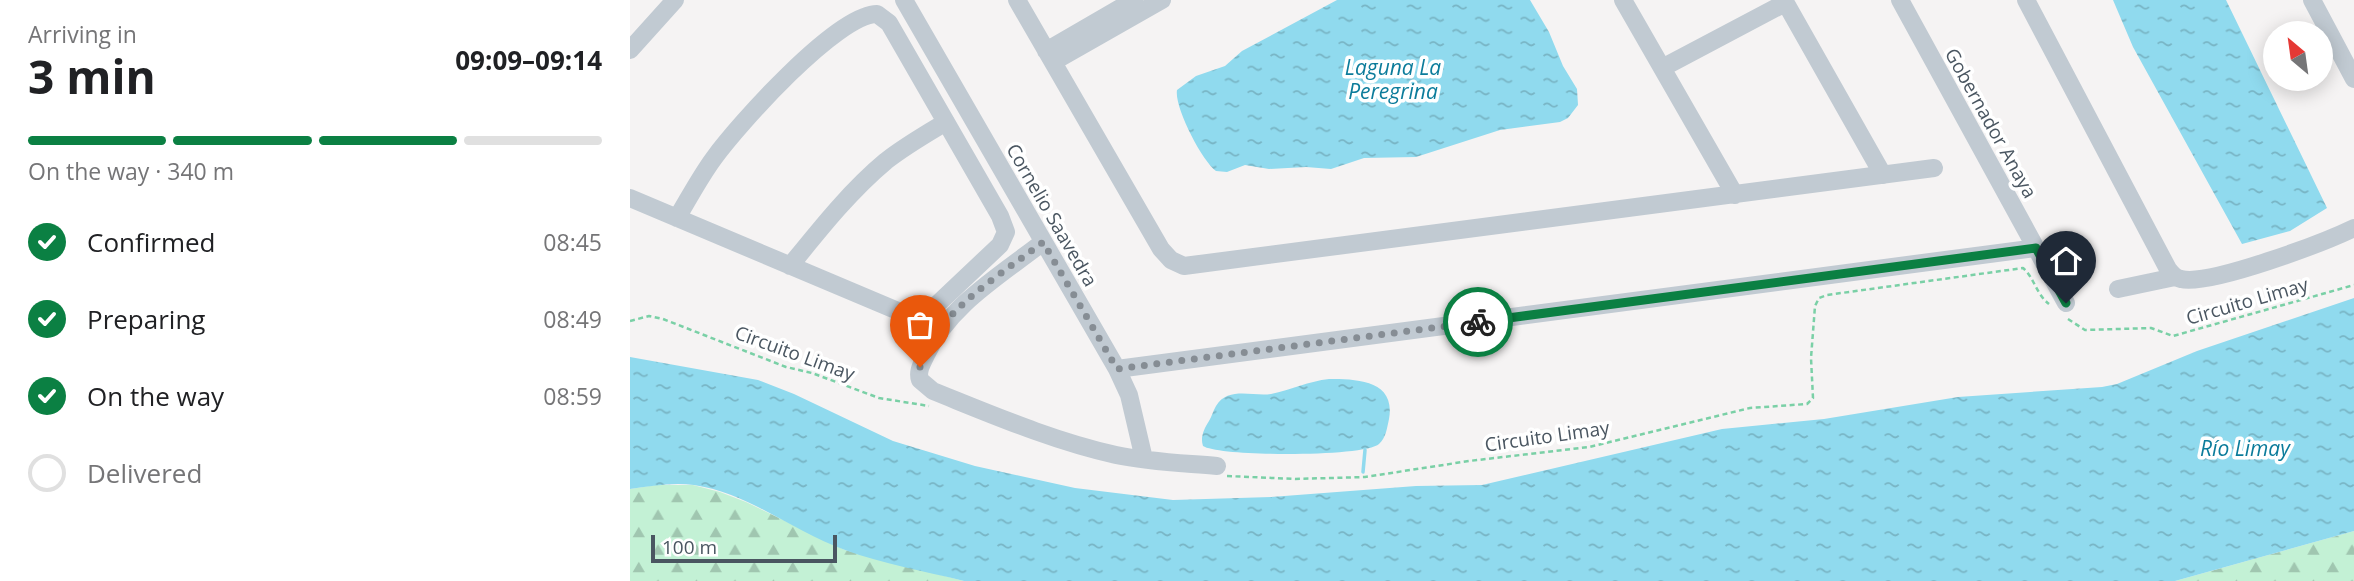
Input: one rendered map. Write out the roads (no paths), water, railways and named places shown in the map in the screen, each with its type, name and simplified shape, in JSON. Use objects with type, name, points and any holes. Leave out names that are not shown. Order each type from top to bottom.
[{"type":"street","points":[[630,50],[675,0]]},
{"type":"street","name":"Cornelio Saavedra","points":[[904,0],[1117,369],[1129,394],[1144,459]]},
{"type":"street","points":[[1017,0],[1161,249],[1171,260],[1184,266],[1934,168]]},
{"type":"street","points":[[1050,57],[1135,0]]},
{"type":"street","points":[[1050,57],[1161,0]]},
{"type":"street","points":[[1623,0],[1735,194]]},
{"type":"street","name":"Gobernador Anaya","points":[[1900,0],[2036,248],[2060,307]]},
{"type":"street","points":[[2026,0],[2168,269],[2175,277]]},
{"type":"street","points":[[2312,0],[2354,79]]},
{"type":"street","points":[[1662,68],[1784,2],[1883,175]]},
{"type":"street","points":[[630,198],[677,218],[790,266],[910,316],[922,315],[933,309],[1000,245],[1006,232],[1003,221],[889,23],[881,15],[866,15],[818,47],[790,73],[721,148],[677,218]]},
{"type":"street","points":[[790,266],[861,184],[888,160],[946,122]]},
{"type":"street","points":[[2118,289],[2175,277],[2186,280],[2239,270],[2354,228]]},
{"type":"street","points":[[1043,242],[969,300],[948,320],[931,343],[920,367],[920,380],[933,391],[1036,431],[1091,448],[1218,471]]},
{"type":"street","points":[[1117,369],[2036,248]]},
{"type":"water","name":"Laguna La Peregrina","points":[[1337,0],[1530,0],[1577,89],[1578,105],[1568,118],[1560,122],[1500,130],[1416,157],[1364,158],[1331,169],[1269,169],[1245,165],[1227,172],[1216,171],[1190,133],[1180,108],[1177,90],[1196,76],[1225,66],[1242,51]]},
{"type":"water","points":[[2113,0],[2226,0],[2263,76],[2263,91],[2270,91],[2327,208],[2290,231],[2242,244],[2133,47]]},
{"type":"water","name":"Río Limay","points":[[2354,298],[2354,531],[2175,581],[964,581],[845,550],[752,504],[714,489],[678,484],[630,489],[630,357],[758,380],[893,441],[975,466],[1075,488],[1173,500],[1271,497],[1416,486],[1482,485],[1722,429],[1824,419],[1958,397],[2102,387],[2117,384],[2197,351]]},
{"type":"water","points":[[1329,379],[1362,381],[1372,384],[1387,396],[1390,406],[1389,419],[1385,436],[1379,444],[1348,451],[1292,454],[1236,452],[1203,446],[1202,436],[1216,406],[1227,396],[1271,394]]},
{"type":"waterway","points":[[1363,472],[1365,450]]}]
